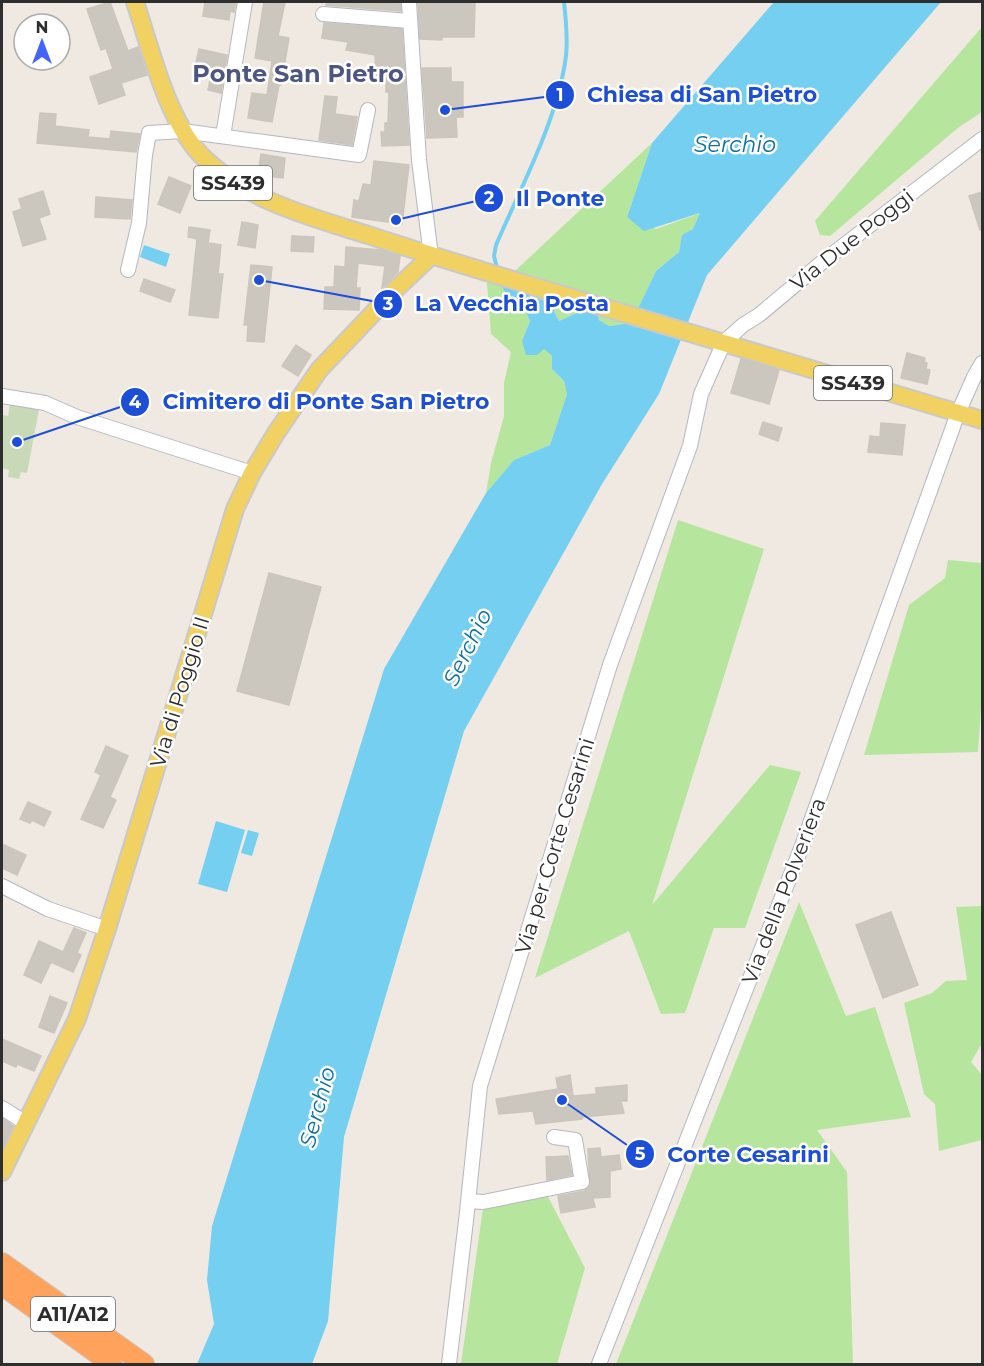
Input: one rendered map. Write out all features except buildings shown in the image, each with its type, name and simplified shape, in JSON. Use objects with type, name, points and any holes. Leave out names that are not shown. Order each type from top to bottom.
[{"type":"highway","name":"A11/A12","points":[[2,1263],[144,1365]]},
{"type":"highway","name":"A11/A12","points":[[2,1285],[112,1365]]},
{"type":"main road","name":"SS439","points":[[135,2],[162,84],[183,131],[204,159],[234,183],[274,204],[431,256],[982,420]]},
{"type":"main road","name":"Via di Poggio II","points":[[2,1172],[77,1019],[107,929],[235,510],[252,473],[319,370],[398,287],[431,256]]},
{"type":"street","points":[[223,136],[245,2]]},
{"type":"street","points":[[409,2],[419,160],[431,256]]},
{"type":"street","points":[[323,14],[409,21]]},
{"type":"street","points":[[128,270],[140,223],[149,133],[183,131],[359,155],[368,110]]},
{"type":"street","name":"Via Due Poggi","points":[[724,342],[835,252],[982,139]]},
{"type":"street","name":"Via per Corte Cesarini","points":[[449,1365],[480,1086],[610,665],[690,446],[701,394],[724,342]]},
{"type":"street","name":"Via della Polveriera","points":[[599,1365],[802,846],[958,413],[982,363]]},
{"type":"street","points":[[2,396],[45,403],[77,417],[252,473]]},
{"type":"street","points":[[2,886],[48,909],[107,929]]},
{"type":"street","points":[[2,1108],[26,1123]]},
{"type":"street","points":[[469,1201],[483,1202],[582,1182],[575,1140],[554,1137]]},
{"type":"green space","points":[[982,27],[982,112],[959,127],[830,236],[820,235],[815,221]]},
{"type":"green space","points":[[652,143],[627,217],[656,229],[701,213],[693,229],[682,236],[679,252],[656,271],[631,323],[609,326],[599,320],[597,307],[588,308],[559,321],[554,311],[566,294],[553,295],[545,301],[529,296],[535,281],[518,291],[502,285],[512,306],[526,312],[530,321],[522,341],[544,349],[552,356],[552,369],[564,381],[567,394],[550,445],[514,460],[486,493],[491,463],[504,416],[504,383],[511,352],[491,334],[487,283],[501,284]]},
{"type":"green space","points":[[10,404],[39,409],[27,473],[21,472],[19,479],[8,477],[9,470],[2,468],[2,415],[8,416]]},
{"type":"green space","points":[[678,520],[764,549],[652,905],[770,765],[801,772],[745,928],[714,928],[685,1013],[661,1014],[629,931],[535,978]]},
{"type":"green space","points":[[948,560],[982,563],[982,693],[978,752],[864,755],[909,605],[945,578]]},
{"type":"green space","points":[[799,902],[846,1016],[875,1007],[911,1117],[817,1130],[847,1172],[853,1364],[616,1364]]},
{"type":"green space","points":[[982,906],[982,1043],[971,1062],[982,1075],[982,1140],[939,1151],[935,1104],[924,1094],[904,1003],[932,993],[946,981],[967,980],[956,907]]},
{"type":"green space","points":[[485,1194],[547,1195],[585,1268],[557,1364],[461,1364]]},
{"type":"water","name":"Serchio","points":[[774,2],[941,2],[707,275],[659,394],[602,484],[464,731],[344,1137],[328,1321],[312,1364],[197,1364],[214,1324],[207,1280],[212,1226],[384,669],[486,493],[514,460],[550,445],[567,394],[564,381],[552,369],[552,356],[544,349],[537,355],[526,355],[522,341],[530,321],[526,312],[512,306],[501,284],[518,290],[522,278],[536,281],[529,296],[545,301],[553,295],[567,293],[554,311],[559,321],[588,308],[597,307],[599,320],[609,326],[631,323],[656,271],[679,252],[682,235],[693,229],[700,213],[644,231],[627,217],[652,143]]},
{"type":"water","points":[[144,245],[170,254],[166,267],[140,257]]},
{"type":"water","points":[[216,821],[245,830],[227,892],[198,884]]},
{"type":"water","points":[[248,830],[259,833],[252,856],[241,853]]},
{"type":"waterway","points":[[498,272],[494,256],[496,245],[547,128],[562,80],[567,42],[564,2]]},
{"type":"place","name":"Chiesa di San Pietro","points":[[445,110]]},
{"type":"place","name":"Il Ponte","points":[[396,220]]},
{"type":"place","name":"La Vecchia Posta","points":[[259,280]]},
{"type":"place","name":"Cimitero di Ponte San Pietro","points":[[17,442]]},
{"type":"place","name":"Corte Cesarini","points":[[562,1100]]},
{"type":"district","name":"Ponte San Pietro","points":[[298,74]]}]
